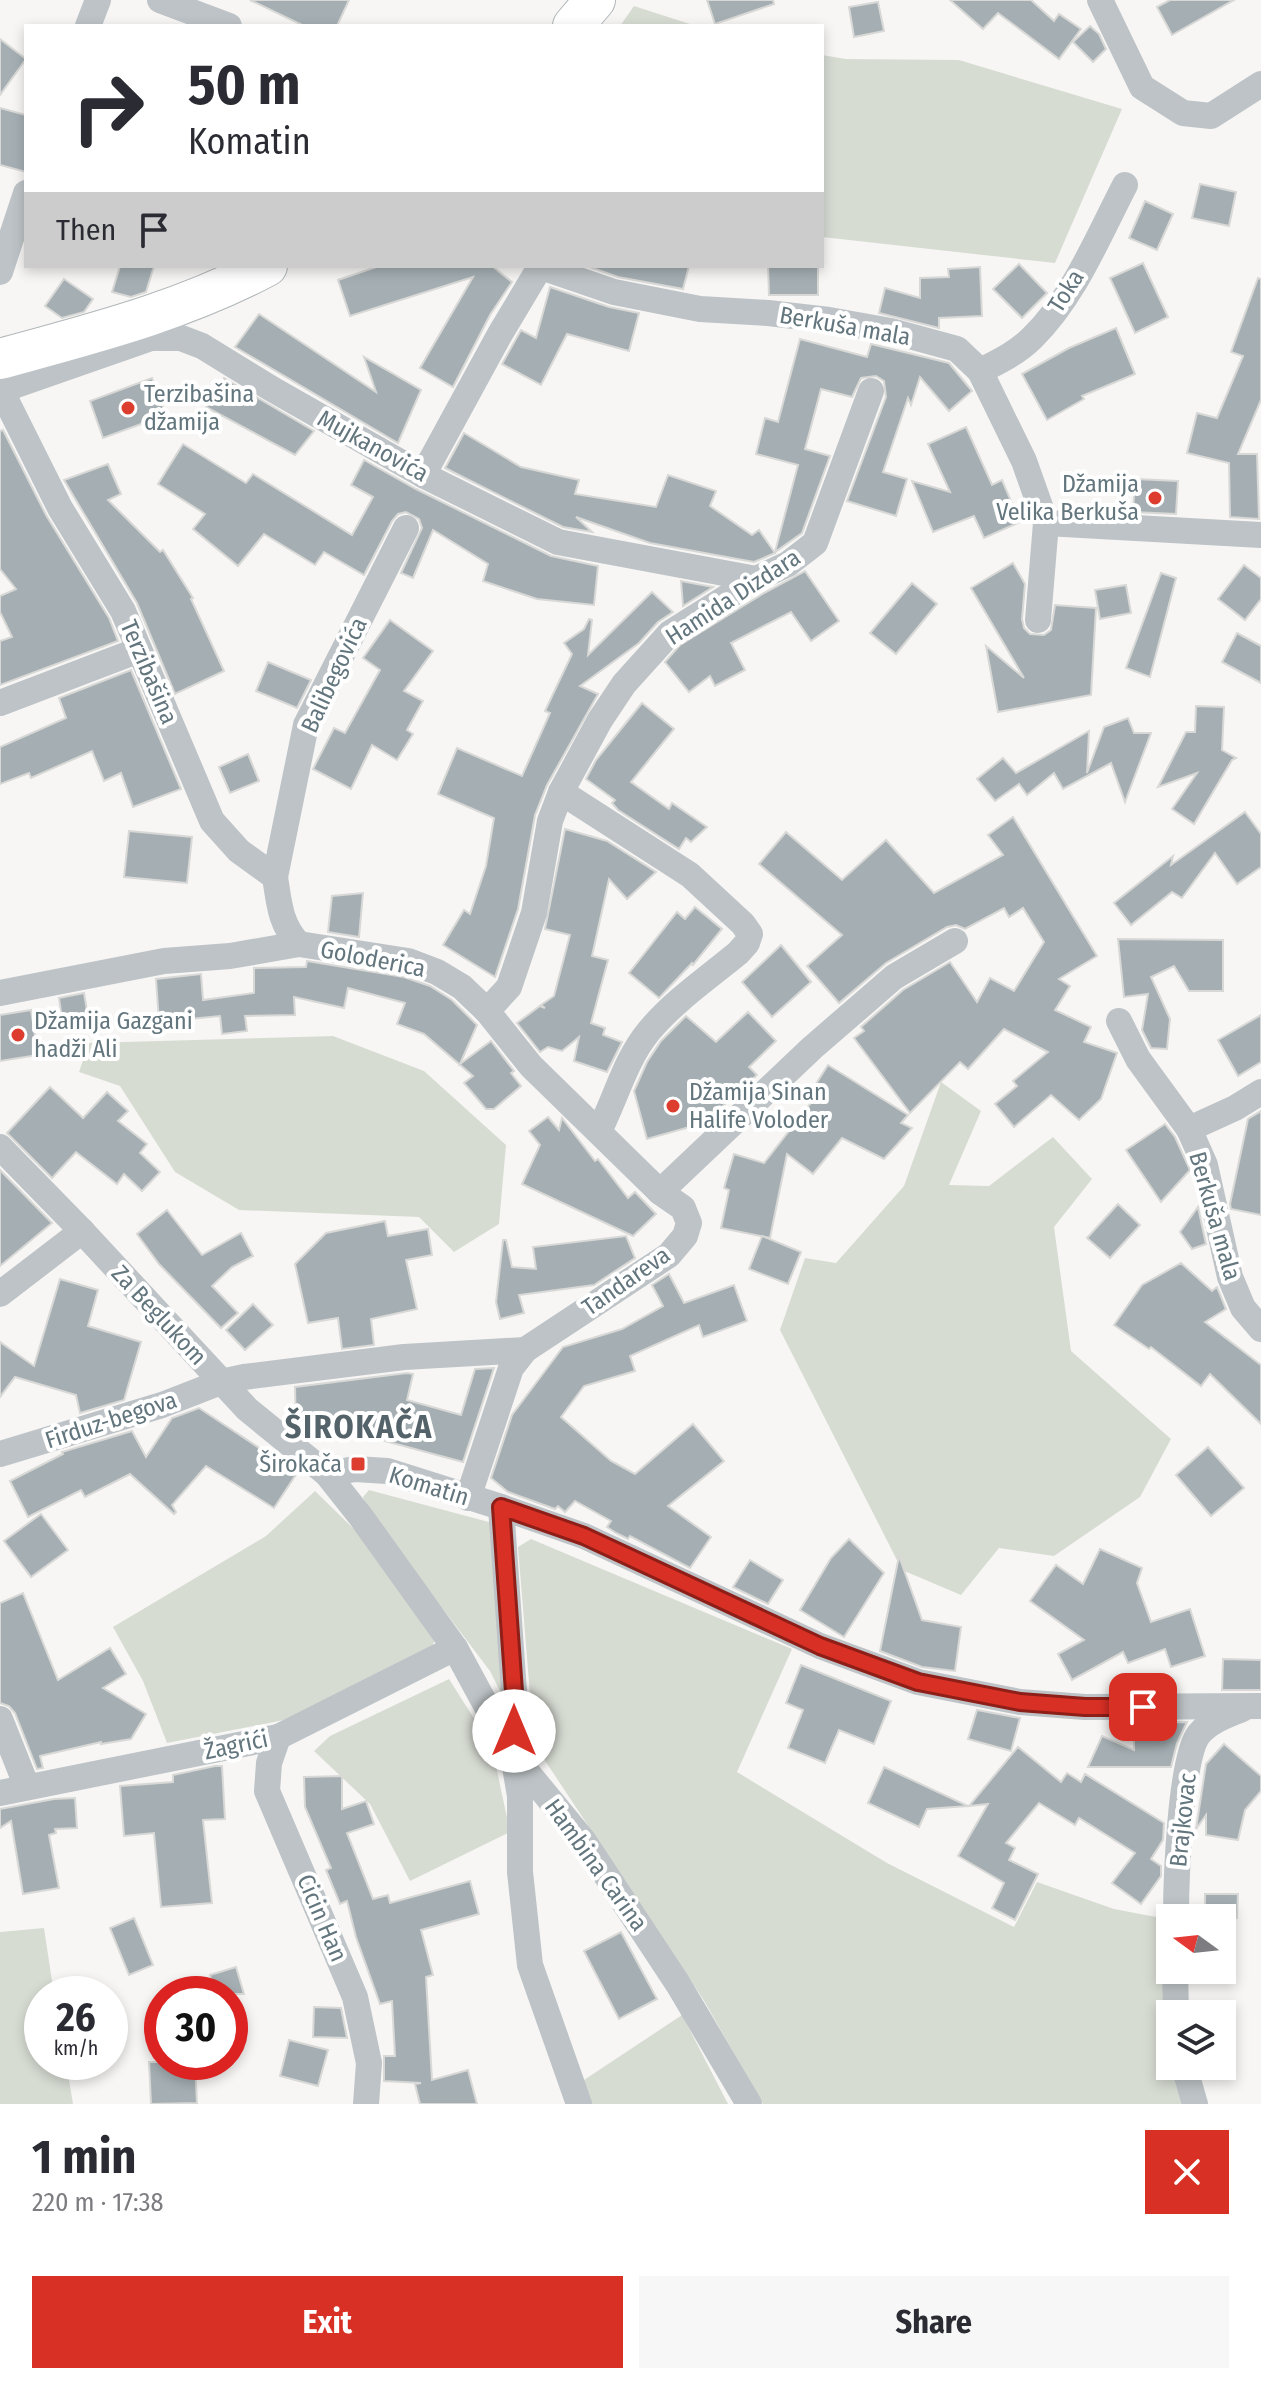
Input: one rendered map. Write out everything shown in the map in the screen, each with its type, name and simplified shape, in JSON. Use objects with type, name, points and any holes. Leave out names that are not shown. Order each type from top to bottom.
[{"type":"main road","points":[[575,24],[595,0]]},
{"type":"main road","points":[[1,379],[227,288],[263,268]]},
{"type":"street","points":[[89,24],[98,0]]},
{"type":"street","points":[[160,0],[224,24]]},
{"type":"street","points":[[1100,0],[1142,87],[1183,113],[1211,116],[1261,84]]},
{"type":"street","name":"Toka","points":[[980,371],[1008,357],[1031,339],[1051,317],[1071,287],[1125,185]]},
{"type":"street","points":[[0,272],[24,199]]},
{"type":"street","points":[[423,475],[538,268]]},
{"type":"street","name":"Berkuša mala","points":[[542,268],[614,292],[700,309],[783,314],[891,331],[957,349],[980,371],[1024,461],[1046,523],[1038,620]]},
{"type":"street","name":"Mujkanovića","points":[[1,379],[151,338],[181,338],[202,346],[423,475],[558,542],[756,579]]},
{"type":"street","name":"Terzibašina","points":[[1,379],[60,508],[123,611],[212,821],[239,851],[275,877]]},
{"type":"street","name":"Hamida Dizdara","points":[[487,1011],[509,987],[534,913],[550,821],[561,792],[600,720],[624,684],[670,633],[756,579],[788,564],[815,543],[871,391]]},
{"type":"street","points":[[1046,523],[1261,535]]},
{"type":"street","name":"Balibegovića","points":[[275,877],[306,725],[406,528]]},
{"type":"street","points":[[0,703],[139,650]]},
{"type":"street","points":[[561,792],[690,875],[750,934],[738,953],[649,1031],[628,1064],[599,1131]]},
{"type":"street","points":[[275,877],[283,921],[288,933],[299,944]]},
{"type":"street","points":[[660,1192],[812,1048],[894,977],[955,941]]},
{"type":"street","name":"Goloderica","points":[[0,993],[164,961],[230,956],[299,944],[408,961],[437,972],[462,987],[487,1011],[531,1066],[660,1192]]},
{"type":"street","name":"Berkuša mala","points":[[1119,1021],[1138,1059],[1189,1129],[1205,1165],[1230,1277],[1243,1308],[1261,1329]]},
{"type":"street","points":[[1189,1129],[1261,1092]]},
{"type":"street","name":"Za Beglukom","points":[[0,1147],[221,1382],[285,1443],[327,1474]]},
{"type":"street","name":"Tandareva","points":[[468,1498],[511,1368],[525,1350],[669,1255],[685,1236],[689,1223],[683,1208],[660,1192]]},
{"type":"street","points":[[0,1294],[82,1231]]},
{"type":"street","points":[[221,1382],[318,1366],[525,1350]]},
{"type":"street","name":"Firduz-begova","points":[[0,1454],[162,1405],[221,1382]]},
{"type":"street","name":"Komatin","points":[[327,1474],[355,1469],[387,1471],[584,1536],[820,1646],[918,1682],[1020,1702],[1085,1707],[1256,1706]]},
{"type":"street","name":"Hambina Carina","points":[[327,1474],[455,1648],[513,1755],[583,1840],[678,1984],[749,2104]]},
{"type":"street","points":[[501,1507],[515,1706],[513,1755],[520,1796],[520,1872],[530,1965],[579,2104]]},
{"type":"street","name":"Žagrići","points":[[0,1793],[278,1737],[455,1648]]},
{"type":"street","name":"Brajkovac","points":[[1177,1904],[1185,1788],[1194,1746],[1198,1736],[1217,1719],[1256,1706]]},
{"type":"street","points":[[0,1719],[27,1787]]},
{"type":"street","name":"Cicin Han","points":[[278,1737],[269,1763],[267,1791],[355,1997],[369,2063],[366,2104]]},
{"type":"street","points":[[1188,2080],[1195,2104]]},
{"type":"shaded area","points":[[634,6],[690,24],[621,24]]},
{"type":"shaded area","points":[[824,55],[846,59],[959,60],[1122,109],[1055,263],[824,237]]},
{"type":"shaded area","points":[[333,1036],[424,1071],[506,1145],[499,1224],[454,1252],[419,1217],[239,1210],[175,1172],[120,1086],[79,1072],[89,1043]]},
{"type":"shaded area","points":[[941,1082],[981,1111],[949,1185],[989,1186],[1053,1137],[1092,1179],[1054,1227],[1071,1351],[1171,1439],[1140,1497],[1054,1556],[999,1548],[961,1595],[902,1570],[780,1330],[805,1258],[836,1263],[904,1186]]},
{"type":"shaded area","points":[[369,1490],[500,1525],[508,1707],[490,1671],[368,1510],[363,1497]]},
{"type":"shaded area","points":[[315,1491],[358,1533],[436,1636],[432,1647],[284,1720],[167,1743],[143,1681],[113,1627],[266,1536]]},
{"type":"shaded area","points":[[531,1539],[792,1649],[737,1772],[887,1863],[1014,1927],[1037,1882],[1114,1909],[1156,1917],[1156,1984],[1168,1984],[1169,2000],[1156,2000],[1156,2080],[1176,2080],[1187,2104],[763,2104],[703,1999],[534,1744],[518,1547]]},
{"type":"shaded area","points":[[449,1679],[492,1747],[510,1832],[410,1881],[370,1804],[314,1751],[330,1736]]},
{"type":"shaded area","points":[[44,1928],[51,1976],[24,1976],[24,2080],[69,2080],[73,2104],[0,2104],[0,1932]]},
{"type":"shaded area","points":[[682,2015],[728,2104],[589,2104],[581,2082]]},
{"type":"building","points":[[250,0],[349,0],[338,24],[300,24]]},
{"type":"building","points":[[707,0],[773,0],[774,4],[715,24]]},
{"type":"building","points":[[950,0],[1031,0],[1054,21],[1059,14],[1081,29],[1059,59],[998,13],[983,29]]},
{"type":"building","points":[[1170,0],[1234,0],[1172,35],[1157,7]]},
{"type":"building","points":[[878,2],[884,31],[854,37],[849,7]]},
{"type":"building","points":[[1090,26],[1099,34],[1106,49],[1093,62],[1073,42]]},
{"type":"building","points":[[0,39],[24,57],[24,62],[0,95]]},
{"type":"building","points":[[0,108],[24,114],[24,171],[0,165]]},
{"type":"building","points":[[1200,184],[1236,192],[1229,226],[1192,218]]},
{"type":"building","points":[[1145,201],[1173,214],[1157,250],[1129,238]]},
{"type":"building","points":[[1143,263],[1168,317],[1135,333],[1110,278]]},
{"type":"building","points":[[1019,264],[1047,293],[1022,318],[993,289]]},
{"type":"building","points":[[980,267],[982,316],[939,318],[939,328],[879,313],[885,288],[920,298],[920,278],[949,277],[948,269]]},
{"type":"building","points":[[119,268],[153,268],[146,292],[131,297],[112,292]]},
{"type":"building","points":[[373,268],[494,268],[512,282],[490,315],[453,387],[420,368],[473,277],[350,316],[338,280]]},
{"type":"building","points":[[593,268],[688,268],[683,289],[618,277]]},
{"type":"building","points":[[768,268],[818,268],[818,295],[769,295]]},
{"type":"building","points":[[1258,278],[1261,279],[1261,400],[1238,454],[1257,454],[1259,519],[1230,517],[1229,463],[1187,453],[1197,413],[1217,418],[1243,356],[1231,352]]},
{"type":"building","points":[[64,279],[93,299],[84,312],[62,318],[45,306]]},
{"type":"building","points":[[550,287],[609,307],[639,313],[629,351],[567,334],[541,385],[502,364],[521,330],[536,338]]},
{"type":"building","points":[[259,314],[376,392],[364,357],[421,390],[398,443],[235,347]]},
{"type":"building","points":[[1116,328],[1135,374],[1082,396],[1084,399],[1047,420],[1022,374],[1069,348]]},
{"type":"building","points":[[800,339],[867,357],[871,344],[949,363],[972,391],[949,411],[920,377],[911,405],[908,398],[883,472],[907,479],[896,516],[847,501],[886,397],[884,381],[876,376],[861,378],[852,397],[821,389],[805,449],[830,456],[802,533],[775,552],[798,465],[756,454],[765,418],[778,422]]},
{"type":"building","name":"Terzibašina džamija","points":[[152,378],[163,407],[163,416],[103,438],[90,401]]},
{"type":"building","points":[[224,378],[314,431],[295,455],[206,407]]},
{"type":"building","points":[[966,427],[992,485],[1002,480],[1020,522],[984,538],[974,516],[933,532],[912,481],[950,492],[928,444]]},
{"type":"building","points":[[3,430],[46,515],[109,618],[118,641],[0,685],[0,641],[12,637],[0,612],[0,596],[16,589],[0,569],[0,431]]},
{"type":"building","points":[[464,433],[521,467],[579,480],[575,494],[656,507],[668,475],[716,491],[710,506],[752,535],[759,530],[775,553],[754,562],[650,543],[576,517],[592,532],[563,527],[445,468]]},
{"type":"building","points":[[183,444],[246,483],[253,474],[352,535],[373,497],[351,485],[364,460],[551,556],[598,566],[594,605],[537,599],[483,581],[488,564],[433,530],[413,578],[401,573],[422,528],[419,519],[406,512],[398,514],[392,521],[364,575],[324,552],[315,565],[264,534],[238,566],[193,529],[205,514],[158,484]]},
{"type":"building","points":[[108,464],[121,494],[108,500],[160,552],[163,550],[193,598],[224,671],[175,694],[137,603],[64,480]]},
{"type":"building","name":"Džamija Velika Berkuša","points":[[1135,479],[1178,481],[1176,514],[1133,512]]},
{"type":"building","points":[[1013,563],[1025,584],[1022,619],[1024,628],[1030,634],[1044,635],[1051,630],[1055,605],[1096,608],[1091,695],[998,712],[986,646],[1024,678],[971,588]]},
{"type":"building","points":[[1244,565],[1261,578],[1261,599],[1245,620],[1218,599]]},
{"type":"building","points":[[805,571],[839,621],[811,641],[791,612],[731,643],[745,670],[715,686],[710,676],[689,692],[665,662],[680,645]]},
{"type":"building","points":[[1161,573],[1176,578],[1150,677],[1126,668]]},
{"type":"building","points":[[681,581],[713,587],[683,606]]},
{"type":"building","points":[[912,583],[937,604],[896,654],[870,633]]},
{"type":"building","points":[[1126,585],[1131,613],[1100,619],[1095,590]]},
{"type":"building","points":[[652,592],[673,612],[658,622],[639,643],[580,686],[598,694],[547,785],[535,815],[518,909],[495,977],[443,945],[464,910],[470,914],[486,866],[494,818],[438,794],[457,748],[522,776],[550,713],[545,711],[572,654],[564,643],[584,629],[589,619],[592,620],[588,655]]},
{"type":"building","points":[[390,620],[433,651],[404,691],[423,701],[407,730],[413,734],[397,760],[372,745],[351,789],[313,769],[334,728],[345,733],[380,670],[363,658]]},
{"type":"building","points":[[1237,633],[1261,646],[1261,683],[1222,662]]},
{"type":"building","points":[[268,662],[311,680],[297,708],[256,691]]},
{"type":"building","points":[[131,670],[181,789],[133,807],[121,773],[104,781],[92,751],[31,778],[29,773],[0,784],[0,747],[66,718],[59,698]]},
{"type":"building","points":[[642,703],[674,729],[631,782],[669,809],[672,803],[707,827],[691,842],[686,838],[679,849],[618,810],[612,803],[615,800],[586,779],[596,760]]},
{"type":"building","points":[[1196,706],[1224,707],[1222,750],[1236,758],[1194,824],[1172,809],[1197,773],[1158,787],[1186,732],[1195,732]]},
{"type":"building","points":[[1128,718],[1134,733],[1151,733],[1125,802],[1111,763],[1063,789],[1054,773],[1027,795],[1019,784],[995,801],[977,779],[1003,758],[1016,773],[1089,731],[1087,773],[1104,727]]},
{"type":"building","points":[[248,754],[259,781],[230,793],[219,767]]},
{"type":"building","points":[[1245,812],[1261,834],[1261,867],[1237,884],[1215,853],[1182,898],[1172,892],[1131,925],[1114,903],[1173,856],[1171,865]]},
{"type":"building","points":[[1013,817],[1097,956],[1059,979],[1070,986],[1055,1010],[1091,1027],[1084,1042],[1117,1053],[1101,1099],[1079,1120],[1051,1095],[1014,1127],[995,1104],[1017,1086],[1013,1081],[1048,1052],[1004,1029],[968,1069],[960,1062],[910,1113],[854,1038],[864,1031],[861,1027],[903,990],[950,962],[977,1002],[990,978],[1014,991],[1044,942],[1023,908],[1009,917],[1004,908],[965,929],[956,925],[947,927],[886,963],[839,1003],[807,966],[842,935],[759,864],[786,832],[842,880],[886,840],[934,893],[1003,855],[988,835]]},
{"type":"building","points":[[565,829],[607,841],[656,872],[627,899],[609,879],[592,956],[608,960],[591,1023],[605,1028],[603,1035],[622,1042],[607,1072],[574,1061],[579,1037],[562,1051],[548,1047],[540,1052],[517,1023],[540,1006],[545,1008],[541,1005],[554,996],[570,935],[545,929]]},
{"type":"building","points":[[129,831],[192,837],[187,883],[124,877]]},
{"type":"building","points":[[363,893],[359,937],[328,932],[332,896]]},
{"type":"building","points":[[695,907],[722,929],[693,965],[659,998],[629,973],[677,912],[685,919]]},
{"type":"building","points":[[1118,939],[1223,940],[1223,991],[1189,991],[1174,966],[1151,977],[1170,1019],[1167,1049],[1151,1048],[1142,1030],[1148,994],[1124,997]]},
{"type":"building","points":[[781,945],[811,982],[772,1017],[742,982]]},
{"type":"building","points":[[307,961],[404,977],[430,986],[452,1000],[477,1025],[460,1064],[491,1041],[514,1071],[511,1073],[521,1086],[494,1109],[486,1109],[464,1083],[473,1076],[424,1034],[397,1024],[405,1003],[348,988],[344,1008],[294,997],[295,1015],[245,1016],[247,1031],[222,1034],[220,1016],[159,1022],[156,979],[201,974],[203,1000],[254,993],[254,968],[306,967]]},
{"type":"building","points":[[84,993],[89,1022],[63,1026],[59,998]]},
{"type":"building","name":"Džamija Gazgani hadži Ali","points":[[31,1010],[38,1055],[0,1061],[0,1015]]},
{"type":"building","points":[[748,1012],[776,1041],[749,1067],[757,1075],[711,1117],[711,1121],[647,1139],[634,1091],[661,1041],[686,1016],[716,1042]]},
{"type":"building","points":[[1261,1015],[1261,1062],[1238,1076],[1218,1040]]},
{"type":"building","points":[[828,1065],[908,1115],[901,1123],[912,1128],[884,1159],[842,1138],[813,1174],[787,1154],[770,1238],[721,1228],[729,1190],[724,1188],[734,1154],[764,1163],[810,1104],[805,1101]]},
{"type":"building","points":[[50,1087],[83,1118],[107,1092],[128,1111],[118,1121],[147,1144],[140,1153],[160,1172],[142,1191],[124,1174],[117,1184],[76,1152],[52,1178],[7,1133]]},
{"type":"building","points":[[1261,1111],[1261,1215],[1231,1209],[1230,1204],[1248,1119]]},
{"type":"building","points":[[548,1117],[559,1130],[562,1118],[628,1198],[635,1192],[656,1214],[633,1236],[522,1184],[540,1145],[529,1131]]},
{"type":"building","points":[[1165,1124],[1175,1137],[1190,1170],[1161,1202],[1126,1150]]},
{"type":"building","points":[[0,1170],[52,1223],[0,1266]]},
{"type":"building","points":[[1118,1204],[1140,1225],[1110,1258],[1087,1238]]},
{"type":"building","points":[[1198,1207],[1206,1244],[1192,1249],[1180,1232]]},
{"type":"building","points":[[167,1210],[202,1255],[241,1233],[253,1256],[232,1267],[212,1286],[238,1313],[221,1328],[159,1264],[137,1234]]},
{"type":"building","points":[[385,1221],[388,1236],[428,1229],[432,1255],[406,1260],[417,1309],[371,1319],[374,1345],[342,1349],[338,1318],[308,1323],[295,1264],[326,1233]]},
{"type":"building","points":[[626,1236],[635,1258],[594,1285],[519,1295],[524,1313],[500,1319],[496,1302],[503,1240],[506,1240],[512,1267],[536,1269],[533,1247]]},
{"type":"building","points":[[762,1236],[801,1252],[788,1284],[749,1269]]},
{"type":"building","points":[[1181,1263],[1212,1291],[1217,1287],[1226,1309],[1205,1322],[1261,1365],[1261,1424],[1210,1374],[1201,1386],[1151,1347],[1149,1349],[1114,1325],[1142,1285]]},
{"type":"building","points":[[669,1274],[684,1303],[734,1285],[747,1321],[703,1337],[699,1325],[630,1356],[635,1371],[584,1386],[561,1417],[611,1461],[635,1474],[693,1424],[724,1461],[668,1506],[711,1537],[690,1568],[630,1536],[628,1539],[616,1533],[607,1527],[611,1521],[575,1501],[565,1512],[558,1506],[555,1509],[508,1492],[491,1478],[512,1415],[563,1347],[622,1329],[663,1306],[652,1285]]},
{"type":"building","points":[[60,1279],[98,1290],[88,1326],[141,1342],[124,1400],[80,1413],[76,1395],[15,1377],[0,1397],[0,1342],[34,1366]]},
{"type":"building","points":[[253,1304],[273,1325],[245,1350],[226,1330]]},
{"type":"building","points":[[494,1368],[463,1462],[363,1435],[306,1436],[296,1428],[295,1387],[413,1374],[407,1400],[461,1415],[475,1369]]},
{"type":"building","points":[[199,1408],[297,1473],[274,1508],[206,1466],[172,1505],[174,1514],[130,1474],[85,1497],[81,1490],[28,1517],[10,1481],[62,1452],[132,1431],[146,1457],[172,1418]]},
{"type":"building","points":[[1208,1447],[1244,1488],[1211,1516],[1176,1475]]},
{"type":"building","points":[[41,1514],[68,1550],[31,1577],[4,1541]]},
{"type":"building","points":[[849,1539],[884,1573],[844,1637],[800,1610],[831,1558]]},
{"type":"building","points":[[1100,1549],[1142,1568],[1137,1583],[1151,1622],[1190,1609],[1205,1656],[1171,1667],[1165,1649],[1128,1663],[1123,1652],[1072,1680],[1058,1654],[1084,1640],[1030,1601],[1056,1565],[1083,1584]]},
{"type":"building","points":[[899,1556],[922,1620],[961,1627],[955,1671],[922,1667],[880,1651]]},
{"type":"building","points":[[750,1560],[783,1580],[768,1604],[733,1587]]},
{"type":"building","points":[[23,1593],[58,1680],[110,1648],[126,1674],[103,1688],[146,1714],[131,1739],[101,1742],[40,1756],[43,1768],[37,1769],[15,1713],[9,1706],[0,1703],[0,1603]]},
{"type":"building","points":[[1223,1659],[1261,1660],[1261,1690],[1222,1690]]},
{"type":"building","points":[[801,1665],[891,1701],[874,1744],[839,1730],[825,1763],[788,1748],[803,1710],[786,1703]]},
{"type":"building","points":[[977,1710],[1020,1718],[1011,1751],[968,1739]]},
{"type":"building","points":[[1187,1722],[1171,1767],[1088,1767],[1102,1736],[1134,1750],[1134,1723]]},
{"type":"building","points":[[1224,1744],[1261,1776],[1261,1791],[1245,1810],[1238,1840],[1206,1835],[1206,1815],[1196,1829],[1206,1764]]},
{"type":"building","points":[[1018,1747],[1061,1782],[1067,1773],[1081,1782],[1085,1774],[1164,1823],[1163,1840],[1151,1859],[1161,1866],[1161,1876],[1141,1904],[1112,1883],[1135,1853],[1079,1818],[1075,1825],[1039,1803],[1006,1843],[1015,1848],[1009,1860],[1038,1874],[1015,1920],[992,1908],[1004,1883],[958,1856],[988,1804],[969,1806]]},
{"type":"building","points":[[222,1766],[225,1819],[203,1820],[212,1903],[161,1907],[154,1833],[124,1836],[120,1786],[173,1782],[173,1775]]},
{"type":"building","points":[[884,1767],[968,1806],[927,1809],[919,1827],[868,1803]]},
{"type":"building","points":[[342,1776],[342,1809],[366,1801],[374,1824],[347,1833],[373,1899],[388,1895],[390,1903],[470,1881],[479,1914],[421,1930],[433,1975],[426,1977],[432,2080],[468,2070],[477,2104],[420,2104],[415,2084],[421,2083],[384,2081],[384,2056],[395,2056],[392,2001],[380,2004],[356,1937],[347,1901],[340,1904],[326,1870],[331,1868],[305,1807],[304,1777]]},
{"type":"building","points":[[75,1798],[77,1828],[55,1829],[56,1833],[49,1835],[59,1888],[23,1894],[11,1821],[0,1828],[0,1809]]},
{"type":"building","points":[[1205,1894],[1238,1894],[1237,1918],[1236,1904],[1205,1904]]},
{"type":"building","points":[[134,1918],[153,1965],[129,1975],[110,1928]]},
{"type":"building","points":[[621,1932],[657,1999],[619,2019],[584,1951]]},
{"type":"building","points":[[236,1967],[239,1976],[210,1976]]},
{"type":"building","points":[[314,2007],[341,2008],[347,2038],[313,2037]]},
{"type":"building","points":[[289,2040],[328,2050],[318,2086],[280,2076]]},
{"type":"building","points":[[150,2080],[196,2080],[197,2103],[151,2104]]},
{"type":"place","name":"Terzibašina džamija","points":[[128,408]]},
{"type":"place","name":"Džamija Velika Berkuša","points":[[1155,498]]},
{"type":"place","name":"Džamija Gazgani hadži Ali","points":[[18,1035]]},
{"type":"place","name":"Džamija Sinan Halife Voloder","points":[[673,1106]]},
{"type":"place","name":"Širokača","points":[[358,1464]]},
{"type":"district","name":"ŠIROKAČA","points":[[359,1427]]},
{"type":"route","points":[[514,1731],[515,1706],[501,1507],[584,1536],[820,1646],[918,1682],[1020,1702],[1143,1707]]}]
